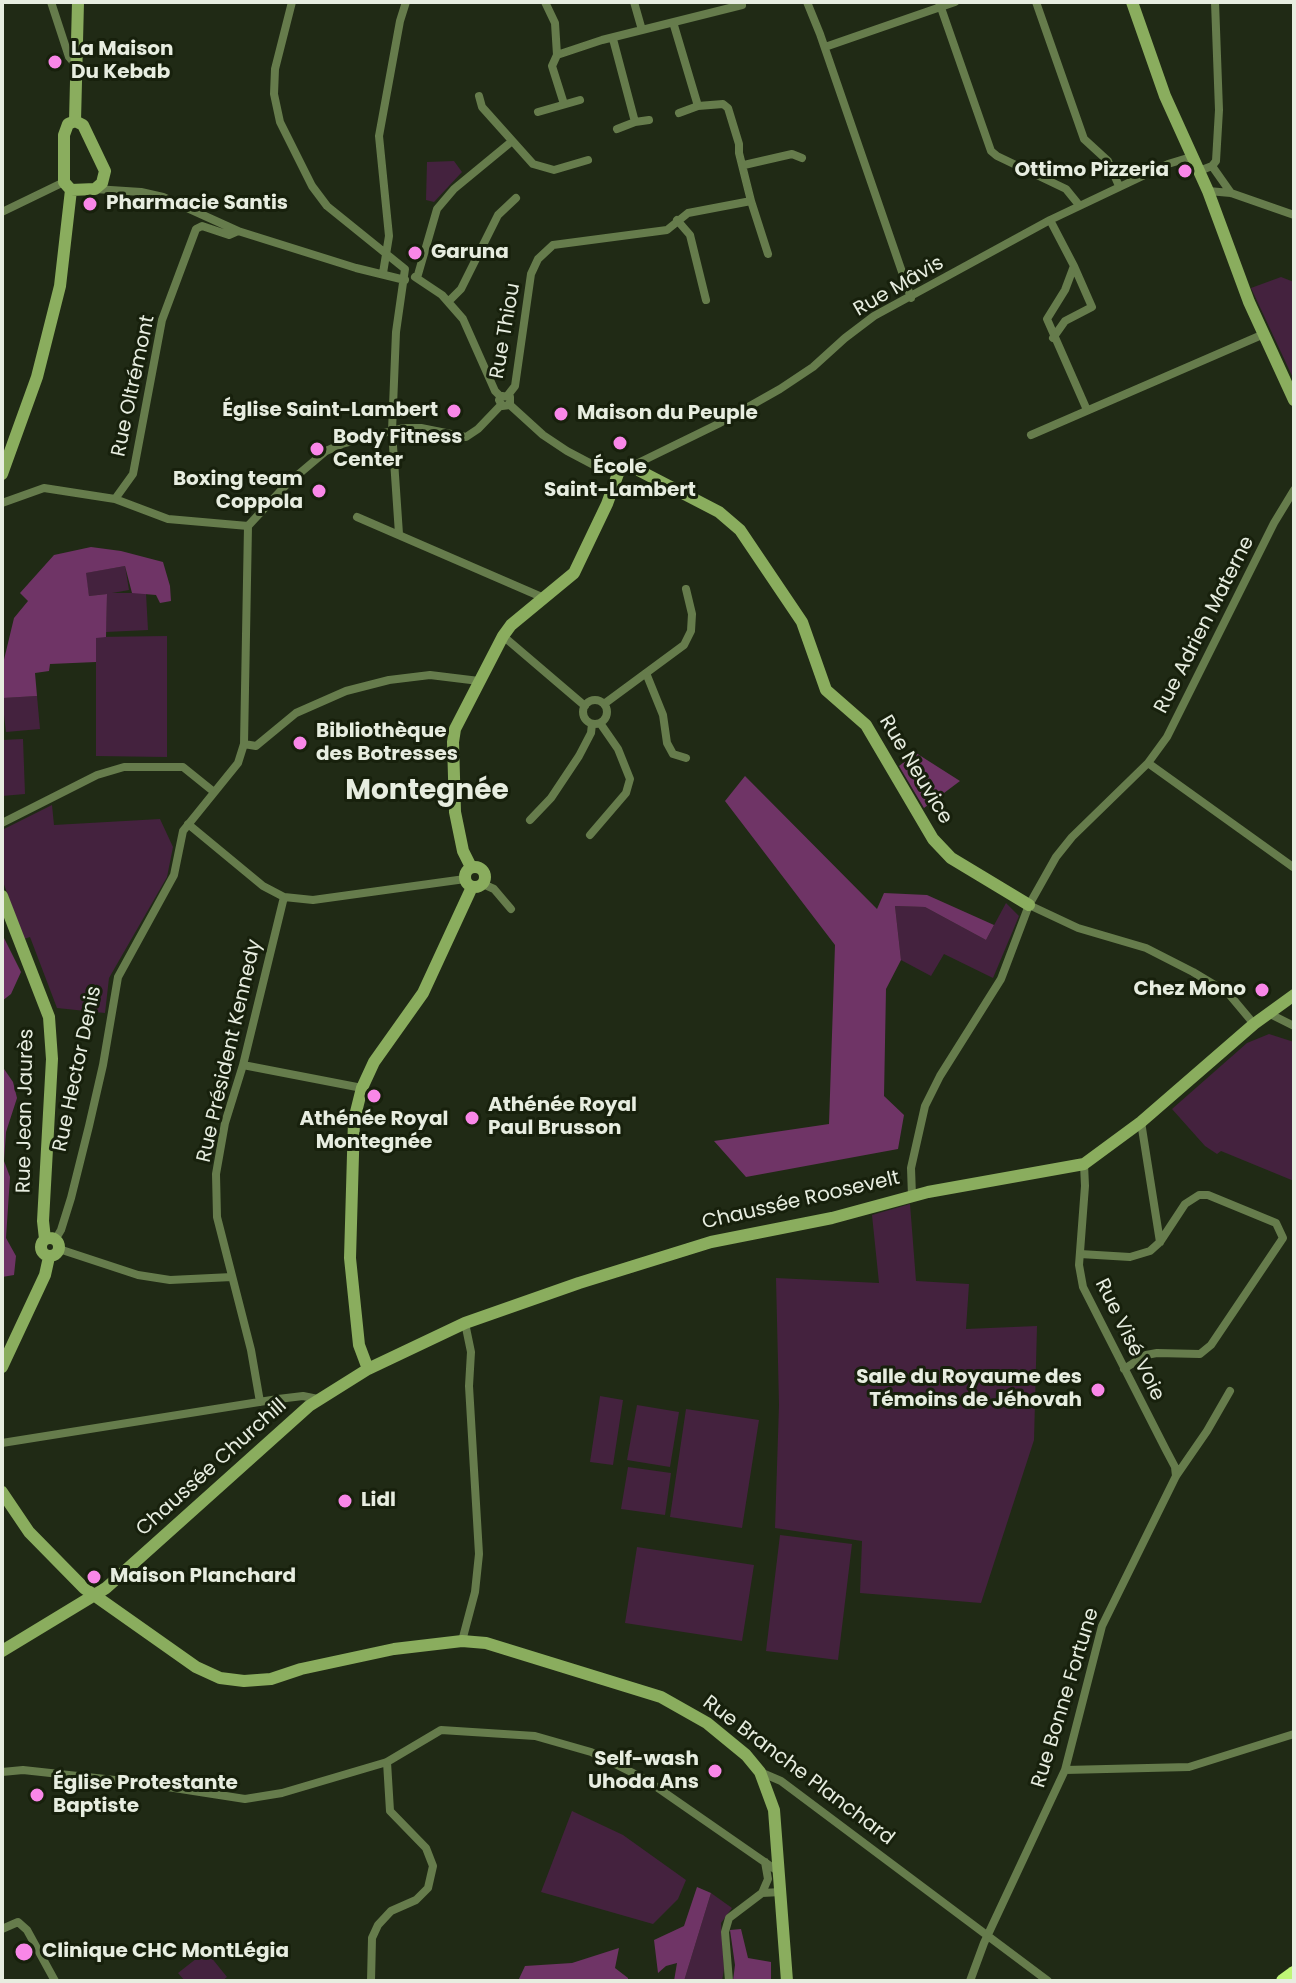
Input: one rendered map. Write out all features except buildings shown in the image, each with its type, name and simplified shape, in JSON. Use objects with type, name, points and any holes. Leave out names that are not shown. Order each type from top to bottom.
[{"type":"highway","points":[[1283,1981],[1294,1973]]},
{"type":"street","points":[[51,2],[75,68]]},
{"type":"street","points":[[75,121],[78,2]]},
{"type":"street","points":[[292,2],[275,69],[274,94],[280,122],[320,196],[338,216],[406,274]]},
{"type":"street","points":[[383,273],[389,221],[379,136],[406,2]]},
{"type":"street","points":[[545,2],[555,23],[557,55],[552,66],[564,104]]},
{"type":"street","points":[[634,2],[642,30]]},
{"type":"street","points":[[807,2],[911,298]]},
{"type":"street","points":[[825,47],[940,4],[955,2]]},
{"type":"street","points":[[1036,2],[1084,139],[1108,161],[1119,186]]},
{"type":"street","points":[[1132,2],[1165,96],[1208,191],[1245,291],[1294,400]]},
{"type":"street","points":[[1199,171],[1216,161],[1219,110],[1215,2]]},
{"type":"street","points":[[940,4],[991,151],[1066,189],[1079,205]]},
{"type":"street","points":[[557,55],[673,22],[715,6],[742,5]]},
{"type":"street","points":[[673,22],[698,106]]},
{"type":"street","points":[[613,39],[635,122]]},
{"type":"street","points":[[479,96],[482,107],[533,164],[547,169],[588,160]]},
{"type":"street","points":[[538,112],[580,100]]},
{"type":"street","points":[[679,113],[698,106],[723,104],[728,108],[768,254]]},
{"type":"street","points":[[617,129],[649,120]]},
{"type":"street","points":[[2,474],[37,377],[60,286],[64,135],[68,124],[75,121],[83,125],[105,171],[123,190]]},
{"type":"street","points":[[417,278],[437,209],[454,189],[511,142]]},
{"type":"street","points":[[744,165],[792,154],[802,158]]},
{"type":"street","name":"Rue Mâvis","points":[[634,465],[718,424],[780,389],[813,367],[874,316],[1079,205],[1168,164],[1191,157]]},
{"type":"street","points":[[1212,166],[1231,193]]},
{"type":"street","points":[[95,189],[102,183],[105,171]]},
{"type":"street","points":[[2,212],[62,186],[123,190],[163,197],[238,231],[356,268],[417,278],[449,301],[473,337],[495,391],[543,435],[603,470],[619,471],[634,465]]},
{"type":"street","points":[[1208,191],[1231,193],[1294,215]]},
{"type":"street","points":[[449,301],[461,289],[498,215],[516,198]]},
{"type":"street","name":"Rue Thiou","points":[[505,401],[515,386],[531,274],[538,259],[553,245],[667,230],[688,213],[751,201]]},
{"type":"street","points":[[677,220],[690,235],[706,300]]},
{"type":"street","points":[[1050,220],[1092,307],[1065,321],[1053,338]]},
{"type":"street","name":"Rue Oltrémont","points":[[115,499],[133,474],[162,320],[196,229],[202,226],[229,235],[238,231]]},
{"type":"street","points":[[1074,266],[1065,290],[1047,319],[1087,410]]},
{"type":"street","points":[[399,534],[392,431],[396,332],[406,274]]},
{"type":"street","points":[[1065,290],[1076,289],[1086,294]]},
{"type":"street","points":[[1055,305],[1057,315],[1065,321]]},
{"type":"street","points":[[1031,435],[1264,334]]},
{"type":"street","points":[[505,401],[466,437],[421,428],[392,431],[326,451],[287,484],[248,526],[244,744],[238,763],[188,824],[263,886],[284,897],[313,900],[473,879],[494,889],[511,909]]},
{"type":"street","name":"Rue Neuvice","points":[[634,465],[719,512],[740,530],[802,622],[826,690],[866,725],[933,839],[951,858],[1029,905]]},
{"type":"street","points":[[368,1369],[359,1345],[350,1258],[352,1134],[362,1088],[374,1062],[423,993],[473,879],[455,812],[455,729],[511,625],[574,573],[619,471]]},
{"type":"street","points":[[2,503],[44,488],[115,499],[168,519],[248,526]]},
{"type":"street","name":"Rue Adrien Materne","points":[[912,1196],[911,1168],[925,1106],[940,1076],[1001,979],[1029,905],[1056,857],[1072,837],[1148,763],[1167,737],[1267,536],[1294,490]]},
{"type":"street","points":[[357,517],[544,598]]},
{"type":"street","points":[[604,704],[684,645],[691,631],[692,614],[686,589]]},
{"type":"street","points":[[503,636],[585,706]]},
{"type":"street","points":[[646,673],[663,715],[667,743],[673,754],[686,758]]},
{"type":"street","points":[[244,744],[256,746],[296,713],[346,691],[389,680],[430,675],[479,681]]},
{"type":"street","points":[[530,820],[551,798],[579,756],[596,723],[605,718],[607,711],[598,700],[590,701],[583,713],[586,720],[596,723],[618,749],[630,779],[626,793],[590,835]]},
{"type":"street","points":[[1148,763],[1293,867]]},
{"type":"street","points":[[2,823],[97,775],[124,767],[183,767],[214,792]]},
{"type":"street","name":"Rue Hector Denis","points":[[2,1367],[45,1275],[52,1246],[61,1230],[71,1198],[103,1065],[118,977],[174,875],[182,835],[188,824]]},
{"type":"street","name":"Rue Jean Jaurès","points":[[2,896],[49,1017],[52,1059],[43,1221],[52,1246]]},
{"type":"street","name":"Rue Président Kennedy","points":[[260,1402],[251,1350],[217,1217],[216,1174],[225,1123],[243,1065],[284,897]]},
{"type":"street","points":[[1029,905],[1078,928],[1146,948],[1228,993],[1254,1024]]},
{"type":"street","name":"Chaussée Roosevelt","points":[[318,1399],[368,1369],[465,1323],[711,1242],[832,1218],[912,1196],[1084,1164],[1141,1122],[1254,1024],[1294,995]]},
{"type":"street","points":[[1268,1013],[1294,1026]]},
{"type":"street","points":[[243,1065],[362,1088]]},
{"type":"street","points":[[1141,1122],[1160,1242]]},
{"type":"street","name":"Rue Visé Voie","points":[[1084,1164],[1080,1254],[1083,1287],[1171,1458],[1176,1476]]},
{"type":"street","points":[[1080,1254],[1130,1257],[1150,1251],[1160,1242],[1185,1204],[1199,1195],[1208,1195],[1276,1223],[1283,1238],[1211,1345],[1200,1354],[1146,1355],[1124,1369]]},
{"type":"street","points":[[52,1246],[138,1275],[170,1280],[232,1277]]},
{"type":"street","points":[[462,1641],[475,1592],[479,1554],[469,1386],[471,1352],[465,1323]]},
{"type":"street","name":"Rue Bonne Fortune","points":[[970,1981],[988,1935],[1065,1770],[1102,1626],[1176,1476],[1230,1391]]},
{"type":"street","points":[[2,1443],[303,1396],[318,1399]]},
{"type":"street","points":[[286,1399],[302,1414]]},
{"type":"street","name":"Chaussée Churchill","points":[[2,1651],[94,1596],[137,1563],[318,1399]]},
{"type":"street","name":"Rue Branche Planchard","points":[[2,1492],[29,1532],[94,1596],[196,1667],[220,1678],[271,1679],[301,1669],[394,1649],[462,1641],[486,1643],[661,1697],[707,1723],[746,1755],[760,1772],[781,1781],[1048,1981]]},
{"type":"street","points":[[2,1772],[23,1770],[142,1783],[245,1799],[273,1795],[387,1762],[441,1730],[535,1736],[591,1752],[645,1779],[780,1873]]},
{"type":"street","points":[[1065,1770],[1189,1767],[1294,1734]]},
{"type":"street","points":[[371,1981],[372,1938],[378,1925],[391,1911],[416,1900],[428,1888],[433,1866],[426,1848],[390,1811],[387,1762]]},
{"type":"street","points":[[760,1772],[774,1810],[787,1981]]},
{"type":"street","points":[[729,1981],[725,1932],[729,1918],[762,1893],[768,1879],[765,1862]]},
{"type":"street","points":[[762,1893],[781,1892]]},
{"type":"street","points":[[2,1929],[18,1922],[27,1930],[55,1981]]},
{"type":"shaded area","points":[[454,161],[462,172],[434,202],[426,200],[427,162]]},
{"type":"shaded area","points":[[1281,277],[1294,282],[1294,380],[1251,288]]},
{"type":"shaded area","points":[[91,547],[163,562],[171,601],[160,603],[156,595],[132,593],[125,566],[86,573],[89,596],[107,594],[106,637],[96,638],[96,662],[50,664],[49,671],[35,673],[37,696],[3,698],[2,668],[14,618],[28,601],[20,593],[54,555]]},
{"type":"shaded area","points":[[125,566],[129,590],[112,593],[146,593],[148,630],[106,632],[107,594],[89,596],[85,573]]},
{"type":"shaded area","points":[[167,636],[167,757],[96,756],[96,637]]},
{"type":"shaded area","points":[[37,696],[40,729],[6,732],[2,698]]},
{"type":"shaded area","points":[[23,739],[25,794],[2,796],[2,740]]},
{"type":"shaded area","points":[[916,753],[960,781],[924,808],[899,766]]},
{"type":"shaded area","points":[[745,776],[877,909],[884,893],[927,895],[994,925],[986,940],[925,907],[895,906],[901,960],[886,989],[884,1096],[904,1115],[898,1149],[746,1177],[714,1141],[829,1124],[835,945],[725,801]]},
{"type":"shaded area","points":[[52,805],[54,825],[160,819],[173,847],[167,877],[109,978],[105,1013],[57,1008],[30,937],[24,939],[2,879],[2,830]]},
{"type":"shaded area","points":[[1006,903],[1019,916],[993,978],[944,954],[931,976],[901,960],[895,906],[925,907],[986,940]]},
{"type":"shaded area","points":[[2,934],[21,972],[11,994],[2,1001]]},
{"type":"shaded area","points":[[1269,1034],[1294,1042],[1294,1181],[1221,1151],[1217,1154],[1205,1146],[1172,1109],[1247,1043]]},
{"type":"shaded area","points":[[2,1066],[13,1082],[17,1098],[6,1132],[4,1161],[10,1177],[6,1238],[16,1256],[14,1275],[2,1277]]},
{"type":"shaded area","points":[[910,1204],[916,1281],[969,1284],[966,1329],[1037,1326],[1034,1440],[981,1603],[860,1593],[862,1541],[775,1528],[779,1405],[776,1278],[879,1283],[872,1215]]},
{"type":"shaded area","points":[[600,1396],[623,1400],[613,1465],[590,1462]]},
{"type":"shaded area","points":[[637,1405],[679,1412],[670,1467],[627,1460]]},
{"type":"shaded area","points":[[686,1409],[759,1420],[742,1528],[670,1517]]},
{"type":"shaded area","points":[[628,1467],[671,1473],[665,1515],[621,1509]]},
{"type":"shaded area","points":[[780,1535],[852,1544],[838,1660],[766,1651]]},
{"type":"shaded area","points":[[637,1547],[754,1565],[742,1641],[625,1623]]},
{"type":"shaded area","points":[[572,1811],[623,1835],[686,1880],[678,1899],[653,1924],[541,1892]]},
{"type":"shaded area","points":[[697,1887],[711,1893],[684,1981],[674,1981],[677,1963],[666,1966],[658,1973],[654,1940],[684,1926]]},
{"type":"shaded area","points":[[711,1893],[732,1908],[721,1923],[722,1981],[684,1981]]},
{"type":"shaded area","points":[[741,1929],[748,1958],[771,1962],[771,1981],[733,1981],[735,1965],[730,1930]]},
{"type":"shaded area","points":[[619,1948],[615,1968],[628,1981],[518,1981],[525,1966],[572,1963]]},
{"type":"shaded area","points":[[206,1951],[227,1977],[222,1981],[185,1981],[178,1973]]},
{"type":"place","name":"La Maison Du Kebab","points":[[55,62]]},
{"type":"place","name":"Ottimo Pizzeria","points":[[1185,171]]},
{"type":"place","name":"Pharmacie Santis","points":[[90,204]]},
{"type":"place","name":"Garuna","points":[[415,253]]},
{"type":"place","name":"Église Saint-Lambert","points":[[454,411]]},
{"type":"place","name":"Maison du Peuple","points":[[561,414]]},
{"type":"place","name":"École Saint-Lambert","points":[[620,443]]},
{"type":"place","name":"Body Fitness Center","points":[[317,449]]},
{"type":"place","name":"Boxing team Coppola","points":[[319,491]]},
{"type":"place","name":"Bibliothèque des Botresses","points":[[300,743]]},
{"type":"place","name":"Chez Mono","points":[[1262,990]]},
{"type":"place","name":"Athénée Royal Montegnée","points":[[374,1096]]},
{"type":"place","name":"Athénée Royal Paul Brusson","points":[[472,1118]]},
{"type":"place","name":"Salle du Royaume des Témoins de Jéhovah","points":[[1098,1390]]},
{"type":"place","name":"Lidl","points":[[345,1501]]},
{"type":"place","name":"Maison Planchard","points":[[94,1577]]},
{"type":"place","name":"Self-wash Uhoda Ans","points":[[715,1771]]},
{"type":"place","name":"Église Protestante Baptiste","points":[[37,1795]]},
{"type":"place","name":"Clinique CHC MontLégia","points":[[24,1952]]},
{"type":"district","name":"Montegnée","points":[[427,792]]}]
